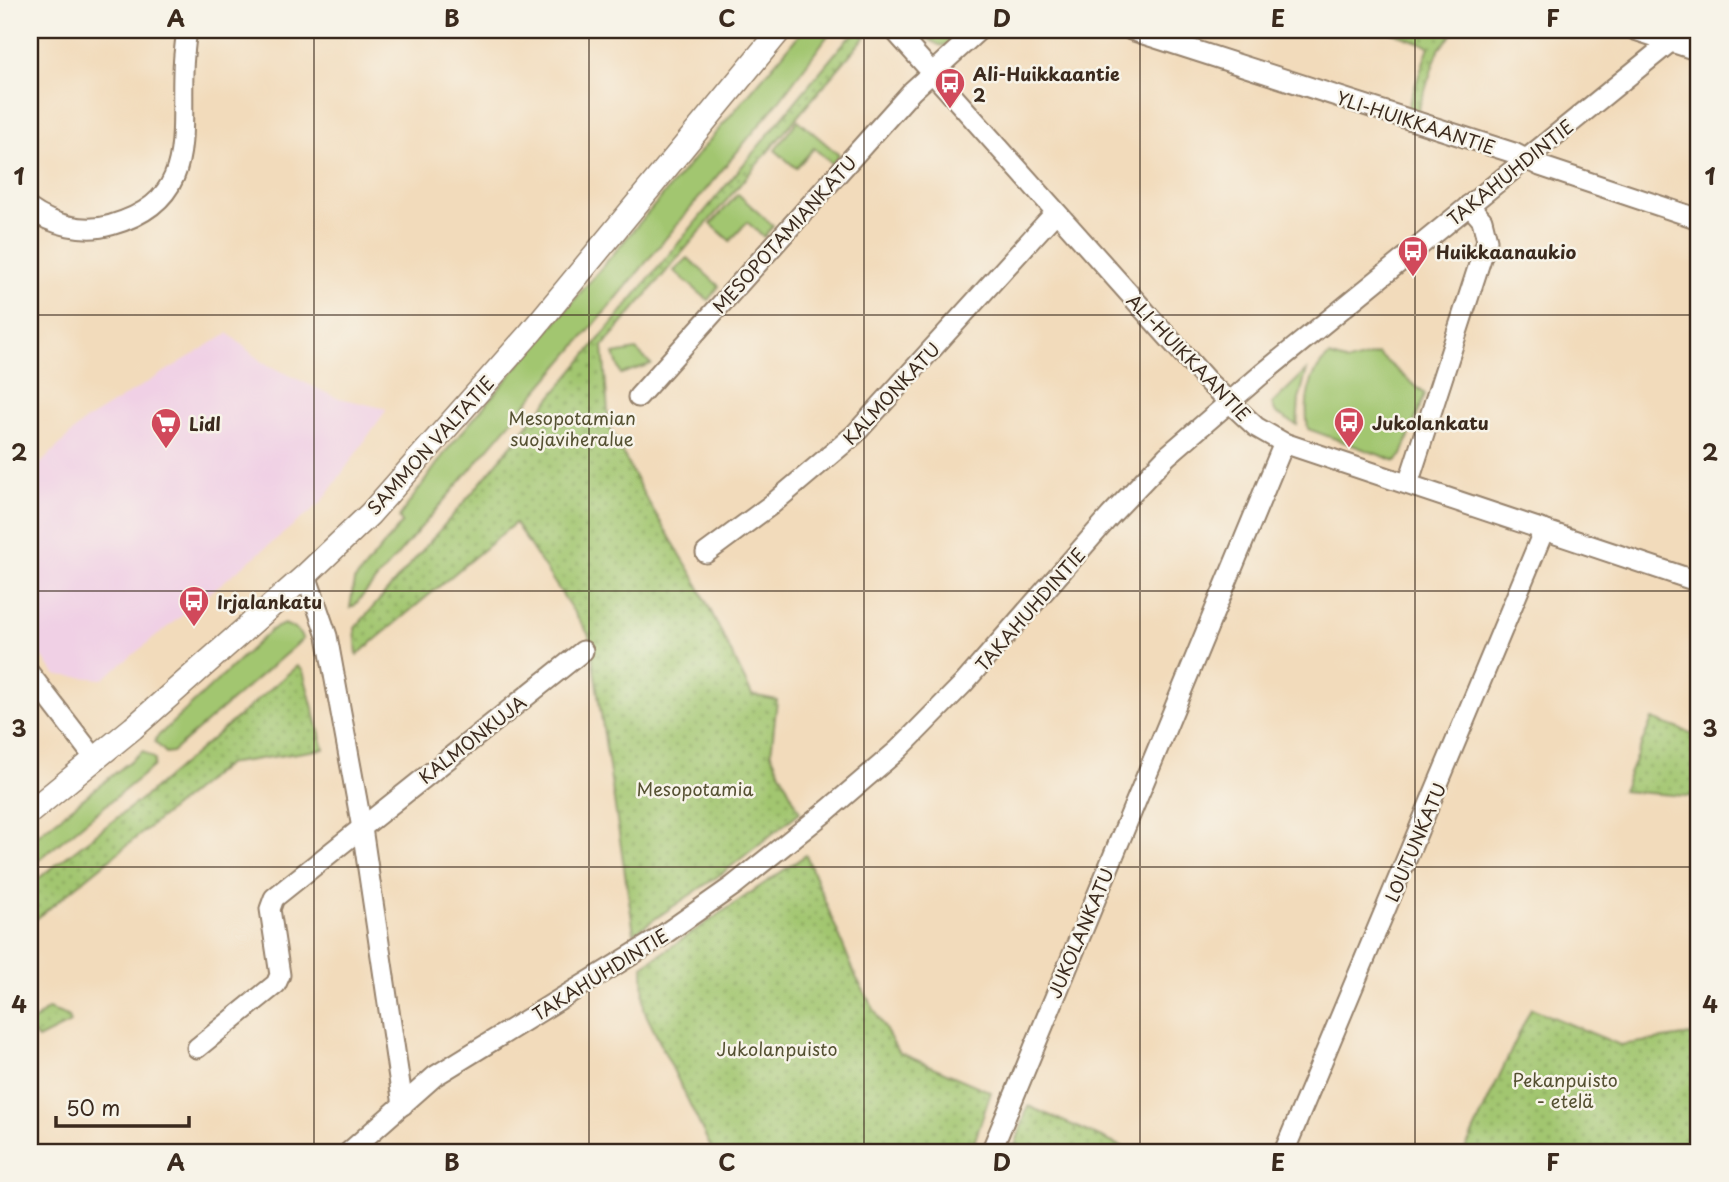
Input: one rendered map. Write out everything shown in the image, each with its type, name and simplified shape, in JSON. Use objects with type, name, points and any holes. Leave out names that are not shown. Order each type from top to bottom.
[{"type":"main road","name":"SAMMON VALTATIE","points":[[30,812],[96,760],[306,575],[388,494],[531,331],[780,30]]},
{"type":"street","points":[[30,209],[60,224],[99,229],[148,211],[167,188],[181,163],[183,71],[187,30]]},
{"type":"street","name":"ALI-HUIKKAANTIE","points":[[894,30],[1209,383],[1256,427],[1284,443],[1699,582]]},
{"type":"street","name":"MESOPOTAMIANKATU","points":[[638,397],[932,72],[979,30]]},
{"type":"street","name":"YLI-HUIKKAANTIE","points":[[1131,30],[1527,158],[1540,166],[1699,219]]},
{"type":"street","points":[[1635,30],[1677,36],[1699,51]]},
{"type":"street","name":"TAKAHUHDINTIE","points":[[349,1152],[435,1076],[656,940],[733,886],[855,788],[927,722],[973,674],[1138,485],[1230,401],[1677,36]]},
{"type":"street","points":[[1408,484],[1487,240],[1482,220],[1469,205]]},
{"type":"street","name":"KALMONKATU","points":[[706,554],[819,466],[868,421],[1056,212]]},
{"type":"street","name":"JUKOLANKATU","points":[[991,1152],[1284,443]]},
{"type":"street","name":"LOUTUNKATU","points":[[1284,1152],[1544,530]]},
{"type":"street","points":[[306,575],[327,636],[362,828],[402,1105]]},
{"type":"street","name":"KALMONKUJA","points":[[197,1048],[276,984],[280,975],[270,909],[275,898],[583,652]]},
{"type":"street","points":[[30,674],[96,760]]},
{"type":"shaded area","points":[[228,333],[262,362],[335,397],[387,409],[321,503],[103,679],[56,675],[30,641],[30,474],[83,422]]},
{"type":"green space","points":[[803,30],[832,30],[779,101],[615,300],[350,608],[354,581],[402,523],[399,517],[447,450]]},
{"type":"green space","points":[[920,30],[966,30],[948,44],[938,45]]},
{"type":"green space","points":[[1385,30],[1456,30],[1439,49],[1417,113],[1407,110],[1429,46]]},
{"type":"green space","name":"Mesopotamia","points":[[857,32],[865,37],[603,346],[609,426],[643,493],[694,577],[752,695],[777,700],[771,754],[800,812],[724,872],[634,933],[589,635],[515,523],[357,655],[355,628],[472,493],[847,39]]},
{"type":"green space","points":[[798,120],[839,155],[832,164],[814,148],[796,168],[775,150]]},
{"type":"green space","points":[[738,194],[773,226],[764,237],[747,222],[730,241],[711,224]]},
{"type":"green space","points":[[688,258],[719,286],[708,300],[674,271]]},
{"type":"green space","points":[[636,350],[651,364],[621,374],[614,354]]},
{"type":"green space","points":[[1378,354],[1425,394],[1402,455],[1396,461],[1308,429],[1309,389],[1322,363],[1329,356],[1348,362]]},
{"type":"green space","points":[[1307,370],[1299,399],[1297,425],[1276,413],[1272,404]]},
{"type":"green space","points":[[284,624],[296,629],[303,639],[172,752],[166,753],[155,742],[156,738],[271,630]]},
{"type":"green space","points":[[297,666],[303,671],[324,749],[227,764],[30,924],[30,885],[149,793]]},
{"type":"green space","points":[[1652,719],[1699,736],[1699,797],[1622,791]]},
{"type":"green space","points":[[143,751],[155,759],[154,766],[30,867],[30,841]]},
{"type":"green space","name":"Jukolanpuisto","points":[[806,855],[856,977],[898,1052],[991,1092],[971,1152],[713,1152],[644,1010],[643,966]]},
{"type":"green space","name":"Pekanpuisto - etelä","points":[[1531,1008],[1620,1045],[1699,1034],[1699,1152],[1464,1152]]},
{"type":"green space","points":[[48,1009],[68,1016],[70,1023],[38,1039],[30,1030],[30,1024]]},
{"type":"green space","points":[[1028,1106],[1134,1152],[1004,1152],[1007,1144],[1015,1146]]},
{"type":"place","name":"Ali-Huikkaantie 2","points":[[950,110]]},
{"type":"place","name":"Huikkaanaukio","points":[[1413,278]]},
{"type":"place","name":"Jukolankatu","points":[[1349,449]]},
{"type":"place","name":"Lidl","points":[[166,450]]},
{"type":"place","name":"Irjalankatu","points":[[194,628]]},
{"type":"park label","name":"Mesopotamian suojaviheralue","points":[[572,427]]}]
